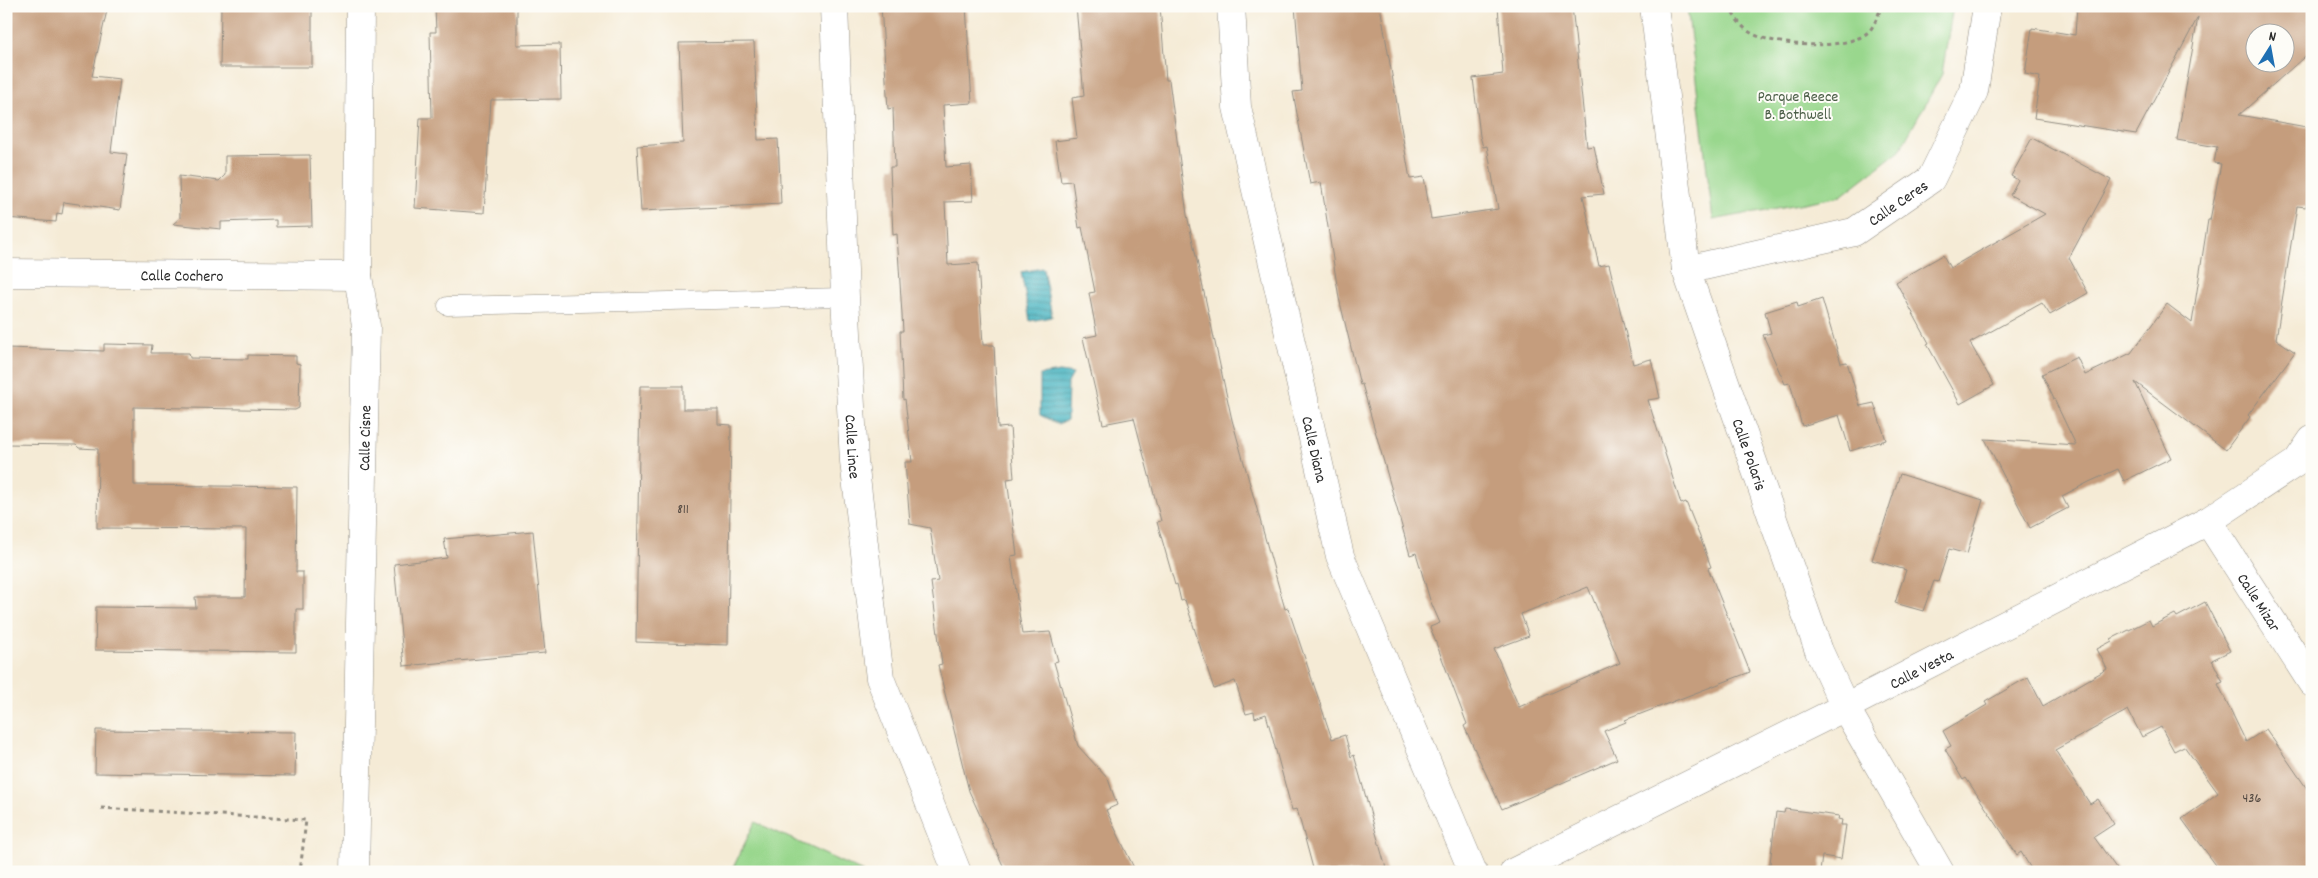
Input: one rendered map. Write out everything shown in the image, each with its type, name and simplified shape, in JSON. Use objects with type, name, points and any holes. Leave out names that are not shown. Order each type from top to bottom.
[{"type":"street","name":"Calle Cisne","points":[[355,872],[366,326],[358,276],[360,6]]},
{"type":"street","name":"Calle Lince","points":[[834,6],[845,297],[854,461],[880,678],[957,872]]},
{"type":"street","name":"Calle Diana","points":[[1231,6],[1237,107],[1340,556],[1473,872]]},
{"type":"street","name":"Calle Polaris","points":[[1654,6],[1686,270],[1819,650],[1845,707],[1940,872]]},
{"type":"street","name":"Calle Ceres","points":[[1686,270],[1854,232],[1931,179],[1974,91],[1988,6]]},
{"type":"street","name":"Calle Cochero","points":[[6,273],[358,276]]},
{"type":"street","name":"Calle Vesta","points":[[1514,872],[1845,707],[2208,521],[2298,462],[2312,440]]},
{"type":"street","name":"Calle Mizar","points":[[2208,521],[2312,682]]},
{"type":"lane","points":[[447,306],[845,297]]},
{"type":"path","points":[[1729,6],[1735,18],[1749,32],[1775,42],[1814,44],[1852,42],[1868,32],[1882,6]]},
{"type":"path","points":[[101,808],[306,820],[300,872]]},
{"type":"green space","name":"Parque Reece B. Bothwell","points":[[1687,6],[1953,6],[1942,74],[1900,150],[1841,196],[1713,220]]},
{"type":"green space","points":[[755,822],[863,872],[731,872]]},
{"type":"water","points":[[1043,268],[1052,317],[1030,321],[1021,272]]},
{"type":"water","points":[[1060,372],[1073,374],[1068,383],[1067,420],[1058,424],[1040,415],[1040,375]]},
{"type":"building","points":[[6,6],[108,6],[92,76],[120,79],[111,152],[127,154],[120,210],[64,202],[62,214],[57,213],[56,222],[6,218]]},
{"type":"building","points":[[221,6],[312,6],[312,67],[220,67]]},
{"type":"building","points":[[435,6],[517,6],[517,45],[560,44],[561,99],[491,100],[484,213],[415,208],[420,118],[432,118],[430,32],[436,32]]},
{"type":"building","points":[[881,6],[966,6],[972,103],[943,105],[946,167],[971,165],[973,201],[945,202],[948,265],[978,263],[983,345],[994,345],[998,428],[1010,427],[1014,478],[1007,479],[1017,555],[1011,556],[1022,634],[1050,632],[1058,661],[1054,662],[1078,746],[1108,779],[1117,805],[1106,810],[1136,872],[1006,872],[969,791],[938,665],[942,664],[931,582],[938,581],[930,528],[910,524],[905,462],[912,462],[905,399],[903,400],[900,331],[903,331],[897,234],[893,235],[890,167],[895,167],[893,108],[888,109]]},
{"type":"building","points":[[1076,6],[1160,6],[1166,80],[1169,80],[1187,215],[1232,420],[1285,609],[1288,608],[1332,739],[1345,735],[1351,757],[1354,755],[1387,872],[1314,872],[1297,809],[1292,810],[1266,714],[1255,718],[1254,712],[1246,714],[1235,681],[1214,689],[1185,600],[1181,601],[1177,584],[1175,585],[1157,522],[1161,521],[1134,418],[1103,424],[1083,338],[1097,335],[1089,293],[1095,292],[1082,227],[1079,228],[1072,181],[1061,182],[1055,141],[1077,138],[1072,98],[1084,96]]},
{"type":"building","points":[[1295,6],[1380,6],[1410,179],[1424,177],[1431,219],[1498,209],[1487,146],[1483,147],[1480,136],[1473,78],[1503,74],[1498,6],[1572,6],[1587,147],[1594,146],[1604,194],[1583,196],[1599,266],[1609,264],[1633,364],[1651,359],[1660,398],[1648,400],[1681,504],[1686,502],[1711,567],[1708,568],[1750,672],[1625,720],[1626,722],[1604,731],[1617,759],[1502,809],[1464,726],[1467,724],[1430,627],[1440,623],[1430,600],[1416,553],[1410,555],[1362,384],[1360,385],[1339,298],[1321,182],[1310,184],[1293,92],[1302,91]],"holes":[[[1588,587],[1620,663],[1519,707],[1494,649],[1529,636],[1521,614]]]},
{"type":"building","points":[[2077,6],[2312,6],[2312,50],[2296,64],[2296,22],[2246,22],[2246,72],[2287,72],[2239,115],[2312,128],[2312,176],[2306,207],[2297,206],[2276,339],[2295,352],[2248,415],[2250,417],[2226,450],[2135,382],[2171,458],[2124,481],[2118,469],[2089,482],[2062,496],[2068,508],[2030,528],[1985,439],[2076,445],[2042,374],[2077,357],[2085,375],[2131,353],[2167,304],[2192,323],[2208,220],[2210,220],[2221,164],[2214,163],[2217,147],[2177,140],[2198,17],[2136,134],[2034,118],[2040,77],[2025,74],[2032,28],[2075,35]]},
{"type":"building","points":[[754,42],[758,140],[778,139],[781,204],[641,211],[637,146],[683,143],[679,43]]},
{"type":"building","points":[[2032,138],[2111,180],[2069,258],[2088,293],[2050,315],[2042,303],[1970,343],[1994,385],[1960,404],[1896,282],[1943,255],[1950,268],[2045,214],[2010,195],[2018,180],[2011,176]]},
{"type":"building","points":[[310,155],[312,226],[276,227],[276,220],[221,222],[221,229],[173,224],[180,218],[179,176],[219,181],[225,175],[225,156]]},
{"type":"building","points":[[1822,299],[1841,363],[1847,362],[1860,406],[1874,403],[1886,440],[1850,451],[1839,415],[1802,426],[1790,383],[1785,384],[1763,335],[1771,333],[1765,312],[1797,302],[1798,307]]},
{"type":"building","points":[[104,344],[152,345],[151,353],[189,353],[190,358],[248,359],[248,355],[296,356],[296,363],[300,364],[299,408],[295,410],[134,407],[134,485],[297,487],[296,572],[303,572],[303,609],[296,609],[296,652],[95,650],[96,607],[196,608],[195,597],[245,597],[246,529],[97,528],[98,449],[79,448],[76,445],[6,444],[6,348],[104,351]]},
{"type":"building","points":[[640,386],[683,386],[683,409],[718,409],[718,424],[731,425],[728,645],[636,642]]},
{"type":"building","points":[[1900,474],[1983,500],[1967,554],[1949,549],[1938,582],[1934,581],[1923,611],[1895,603],[1906,570],[1872,560]]},
{"type":"building","points":[[533,531],[545,653],[404,666],[394,564],[447,558],[444,539]]},
{"type":"building","points":[[2205,602],[2230,651],[2212,660],[2223,682],[2218,684],[2246,742],[2266,729],[2312,796],[2312,872],[2221,872],[2182,819],[2218,793],[2184,746],[2174,751],[2161,727],[2142,737],[2128,710],[2055,750],[2090,804],[2098,799],[2114,824],[2094,837],[2119,872],[2033,872],[2021,852],[2017,855],[1966,778],[1963,780],[1945,749],[1951,746],[1943,731],[1987,705],[1985,702],[2028,677],[2043,706],[2107,669],[2097,649],[2112,641],[2111,639],[2149,620],[2152,626],[2175,614],[2177,617]]},
{"type":"building","points":[[96,730],[296,732],[295,776],[95,773]]},
{"type":"building","points":[[1785,809],[1839,816],[1838,819],[1842,820],[1841,825],[1846,825],[1841,859],[1822,856],[1820,872],[1769,872],[1776,812],[1784,813]]}]
